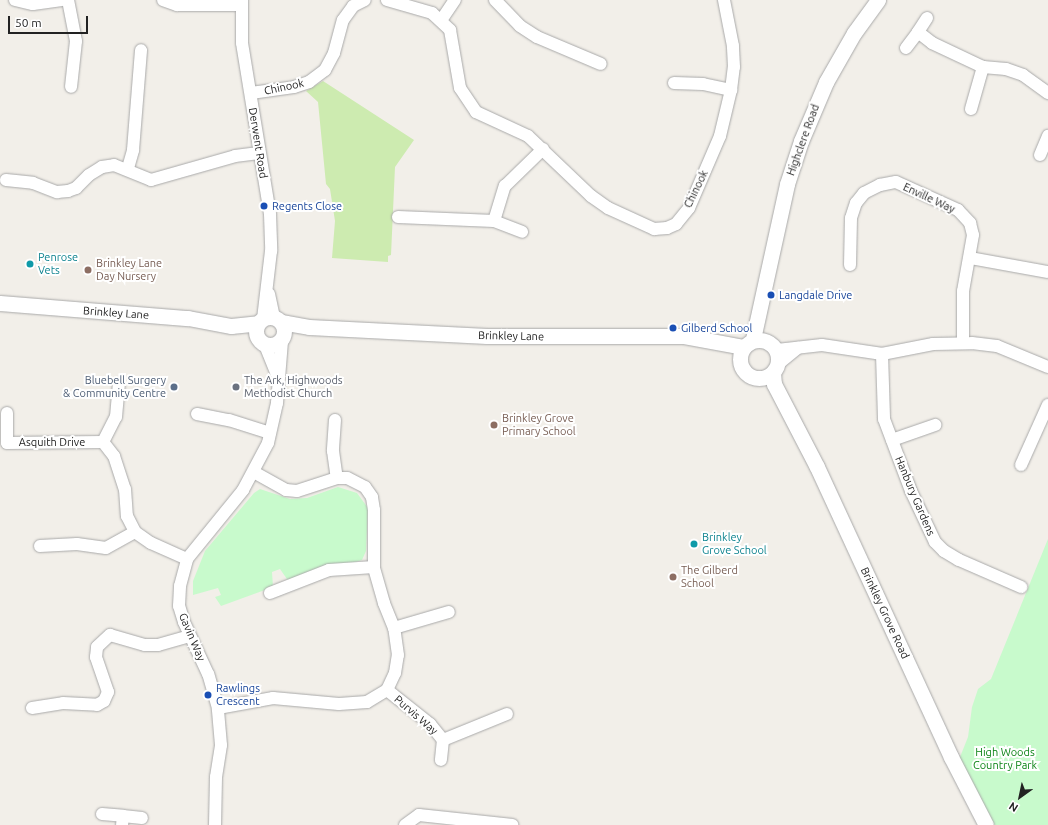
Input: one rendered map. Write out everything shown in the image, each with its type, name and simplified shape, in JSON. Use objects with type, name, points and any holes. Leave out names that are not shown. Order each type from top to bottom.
[{"type":"street","points":[[15,0],[33,4],[62,0]]},
{"type":"street","points":[[68,0],[76,41],[71,87]]},
{"type":"street","points":[[163,0],[177,5],[242,2]]},
{"type":"street","name":"Chinook","points":[[251,93],[294,87],[309,82],[325,70],[334,53],[343,20],[353,6],[366,0]]},
{"type":"street","points":[[387,0],[432,13],[442,19],[455,0]]},
{"type":"street","points":[[495,0],[520,26],[531,33],[601,64]]},
{"type":"street","name":"Chinook","points":[[442,19],[450,30],[460,88],[467,101],[476,112],[528,136],[591,196],[608,208],[654,230],[666,228],[676,224],[688,208],[720,136],[731,90],[733,46],[724,0]]},
{"type":"street","name":"Highclere Road","points":[[761,356],[762,295],[787,184],[813,110],[854,32],[878,0]]},
{"type":"street","name":"Derwent Road","points":[[242,2],[242,43],[270,214],[268,287],[274,326]]},
{"type":"street","points":[[906,48],[928,18]]},
{"type":"street","points":[[918,32],[957,56],[983,66],[1006,69],[1023,75],[1048,93]]},
{"type":"street","points":[[128,168],[133,150],[141,50]]},
{"type":"street","points":[[971,109],[983,66]]},
{"type":"street","points":[[674,83],[703,84],[731,90]]},
{"type":"street","points":[[1040,155],[1048,136]]},
{"type":"street","points":[[494,221],[505,186],[543,149]]},
{"type":"street","points":[[6,180],[33,183],[57,192],[68,191],[76,188],[89,175],[102,167],[114,165],[128,168],[139,177],[151,180],[235,156],[259,153]]},
{"type":"street","name":"Enville Way","points":[[850,265],[851,218],[856,204],[864,193],[880,185],[896,182],[958,210],[970,223],[973,235],[963,291],[963,344]]},
{"type":"street","points":[[398,217],[494,221],[522,232]]},
{"type":"street","points":[[970,258],[1048,272]]},
{"type":"street","name":"Brinkley Lane","points":[[0,303],[188,318],[231,326],[309,327],[487,336],[684,336],[714,342],[761,356]]},
{"type":"street","name":"Brinkley Lane","points":[[231,326],[241,334],[261,342],[275,345],[274,326]]},
{"type":"street","points":[[274,326],[278,378],[261,342],[255,331],[274,326]]},
{"type":"street","points":[[761,356],[799,347],[837,346],[882,354],[933,344],[963,344],[997,346],[1048,367]]},
{"type":"street","name":"Hanbury Gardens","points":[[882,354],[884,419],[911,491],[935,542],[944,551],[959,560],[1021,587]]},
{"type":"street","name":"Brinkley Grove Road","points":[[761,356],[774,384],[785,401],[951,757],[986,825]]},
{"type":"street","name":"Gavin Way","points":[[215,825],[216,777],[221,745],[218,708],[208,674],[190,636],[179,606],[182,573],[187,559],[243,490],[254,472],[270,433],[277,403],[278,378]]},
{"type":"street","points":[[119,384],[116,417],[103,442],[114,456],[125,489],[127,516],[135,532],[151,543],[187,559]]},
{"type":"street","points":[[1021,465],[1048,405]]},
{"type":"street","name":"Asquith Drive","points":[[7,413],[7,442],[103,442]]},
{"type":"street","points":[[196,414],[229,420],[270,433]]},
{"type":"street","points":[[335,420],[333,451],[337,478]]},
{"type":"street","points":[[892,440],[935,425]]},
{"type":"street","points":[[218,708],[273,698],[355,704],[367,702],[387,690],[396,673],[398,655],[394,628],[384,603],[374,566],[372,497],[357,482],[337,478],[297,491],[286,490],[254,472]]},
{"type":"street","points":[[40,546],[77,544],[106,548],[135,532]]},
{"type":"street","points":[[270,593],[329,570],[374,566]]},
{"type":"street","points":[[394,628],[449,612]]},
{"type":"street","points":[[32,708],[63,703],[97,705],[104,701],[108,692],[96,657],[97,647],[110,636],[145,645],[158,645],[190,636]]},
{"type":"street","name":"Purvis Way","points":[[387,690],[430,724],[443,740],[442,760]]},
{"type":"street","name":"Purvis Way","points":[[443,740],[507,714]]},
{"type":"street","points":[[102,814],[123,820],[142,818]]},
{"type":"street","points":[[406,825],[418,815],[512,825]]},
{"type":"green space","points":[[323,81],[414,140],[395,167],[391,255],[388,256],[388,262],[332,258],[335,221],[330,189],[326,184],[318,102],[306,91]]},
{"type":"green space","points":[[338,487],[357,493],[368,508],[366,551],[362,560],[289,582],[280,569],[272,572],[273,587],[221,606],[215,597],[221,595],[218,588],[193,595],[193,581],[205,551],[254,493],[260,489],[290,499],[307,498]]},
{"type":"green space","name":"High Woods Country Park","points":[[1048,539],[1048,825],[992,825],[962,768],[960,757],[968,737],[972,707],[978,689],[991,679]]},
{"type":"place","name":"Regents Close","points":[[264,206]]},
{"type":"place","name":"Penrose Vets","points":[[30,264]]},
{"type":"place","name":"Brinkley Lane Day Nursery","points":[[88,270]]},
{"type":"place","name":"Langdale Drive","points":[[771,295]]},
{"type":"place","name":"Gilberd School","points":[[673,328]]},
{"type":"place","name":"Bluebell Surgery & Community Centre","points":[[174,387]]},
{"type":"place","name":"The Ark, Highwoods Methodist Church","points":[[236,387]]},
{"type":"place","name":"Brinkley Grove Primary School","points":[[494,425]]},
{"type":"place","name":"Brinkley Grove School","points":[[694,544]]},
{"type":"place","name":"The Gilberd School","points":[[673,577]]},
{"type":"place","name":"Rawlings Crescent","points":[[208,695]]}]
